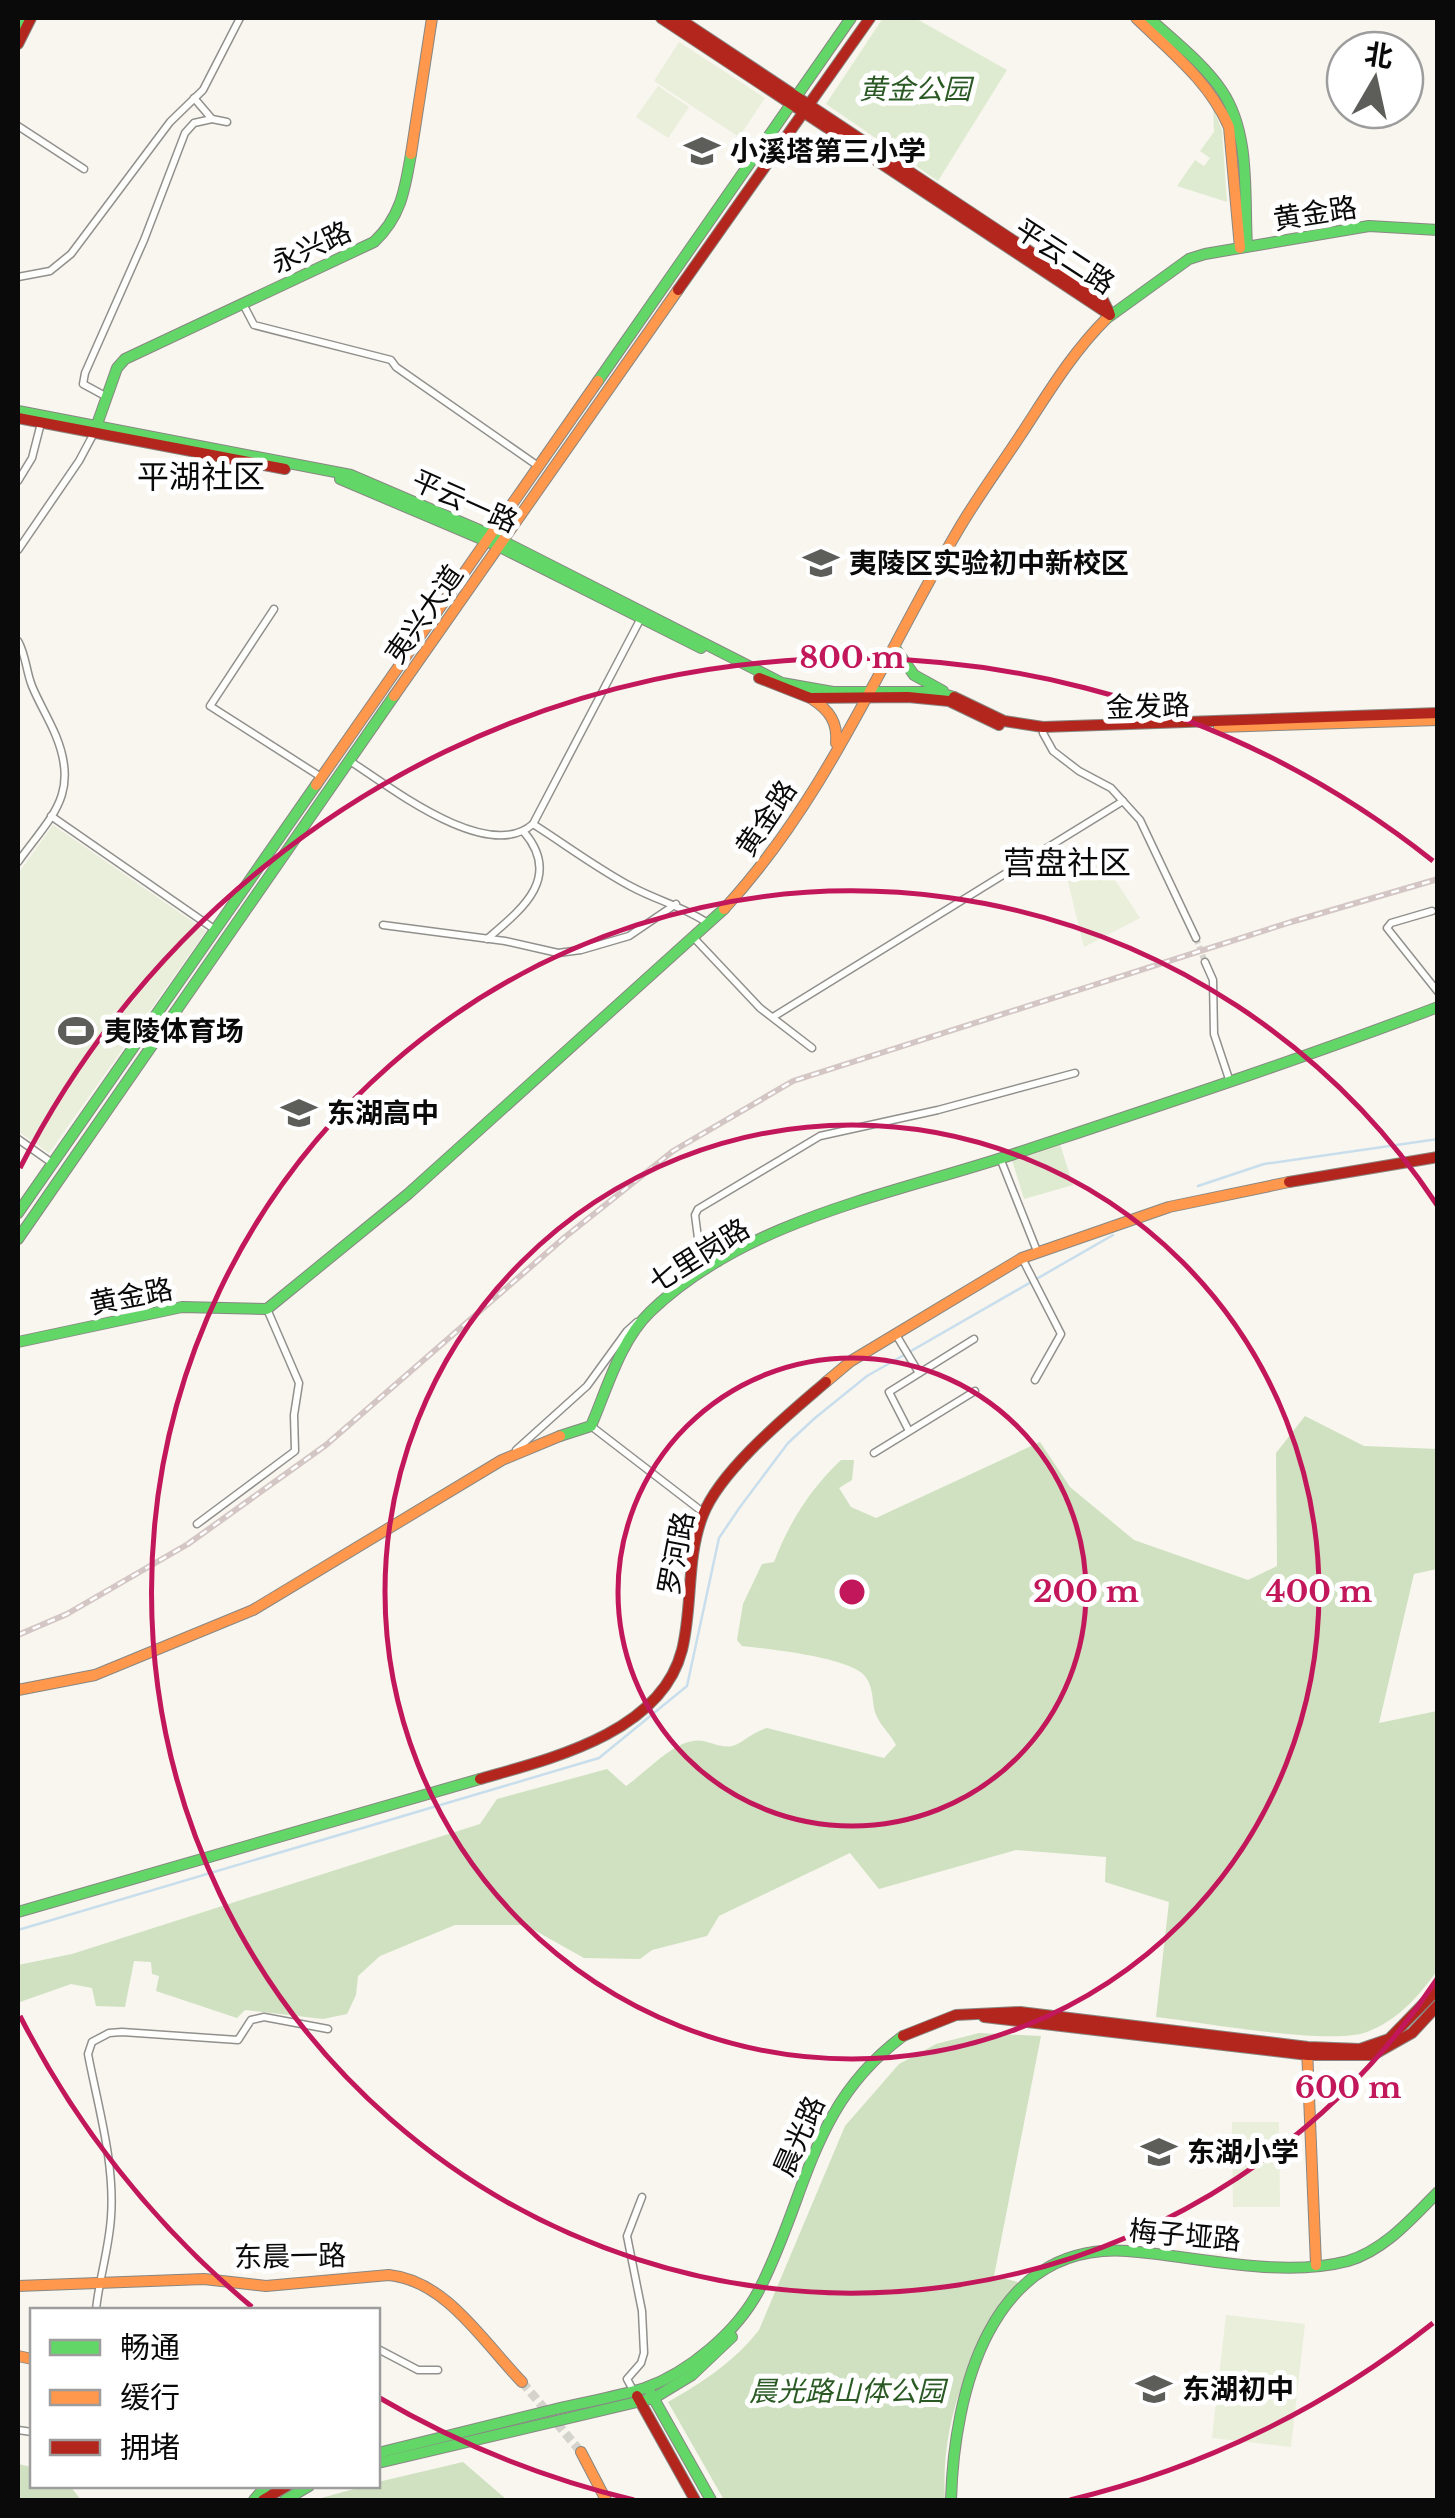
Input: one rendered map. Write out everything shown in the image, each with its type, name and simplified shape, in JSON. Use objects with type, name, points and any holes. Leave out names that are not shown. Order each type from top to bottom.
[{"type":"main road","points":[[18,30],[28,18]]},
{"type":"main road","points":[[18,44],[28,18]]},
{"type":"main road","name":"永兴路","points":[[96,430],[117,368],[125,359],[374,242],[390,228],[405,191],[432,18]]},
{"type":"main road","name":"平云二路","points":[[661,18],[795,99]]},
{"type":"main road","name":"平云二路","points":[[678,18],[1110,315]]},
{"type":"main road","name":"夷兴大道","points":[[18,1239],[350,761],[495,541],[539,466],[850,18]]},
{"type":"main road","name":"夷兴大道","points":[[18,1214],[322,778],[870,18]]},
{"type":"main road","points":[[1136,18],[1212,93],[1223,111],[1243,244]]},
{"type":"main road","points":[[1149,18],[1215,83],[1233,112],[1238,134],[1243,244]]},
{"type":"main road","name":"黄金路","points":[[18,1342],[182,1307],[267,1309],[408,1194],[710,924],[752,880],[792,826],[958,530],[1078,347],[1110,315],[1189,260],[1243,244],[1368,226],[1438,227]]},
{"type":"main road","name":"平云一路","points":[[18,415],[41,423],[96,430]]},
{"type":"main road","name":"平云一路","points":[[18,415],[351,475],[495,541],[782,683],[868,695]]},
{"type":"main road","name":"平云一路","points":[[495,541],[780,689],[810,698],[868,695]]},
{"type":"main road","points":[[894,648],[916,678],[959,699]]},
{"type":"main road","name":"金发路","points":[[868,695],[936,692],[1004,721],[1043,727],[1436,717]]},
{"type":"main road","name":"金发路","points":[[868,695],[949,702],[1003,726],[1043,733],[1436,717]]},
{"type":"main road","points":[[810,698],[837,725],[834,753]]},
{"type":"main road","name":"七里岗路","points":[[590,1426],[647,1315],[720,1263],[771,1236],[1438,1008]]},
{"type":"main road","name":"罗河路","points":[[18,1912],[597,1742],[642,1710],[671,1677],[682,1651],[696,1540],[716,1492],[774,1427],[851,1361],[1036,1251],[1169,1207],[1254,1188],[1438,1157]]},
{"type":"main road","points":[[18,1690],[95,1675],[218,1627],[254,1610],[502,1460],[590,1426]]},
{"type":"main road","name":"晨光路","points":[[380,2462],[637,2396],[686,2367],[722,2339],[749,2306],[770,2266],[834,2105],[870,2063],[911,2030],[977,2010],[1034,2013],[1307,2051],[1372,2048],[1407,2025],[1438,1989]]},
{"type":"main road","name":"晨光路","points":[[380,2450],[637,2396],[654,2398],[692,2375],[727,2344],[753,2311],[776,2268],[840,2107],[886,2056],[914,2036],[976,2017],[1373,2056],[1412,2033],[1438,2005]]},
{"type":"main road","points":[[1307,2051],[1316,2265]]},
{"type":"main road","name":"梅子垭路","points":[[951,2500],[956,2424],[972,2371],[994,2323],[1029,2281],[1071,2260],[1123,2251],[1280,2267],[1316,2265],[1365,2255],[1438,2192]]},
{"type":"main road","name":"东晨一路","points":[[18,2286],[204,2279],[266,2286],[388,2275],[408,2278],[426,2286],[445,2302],[522,2382]]},
{"type":"main road","points":[[647,2387],[711,2500]]},
{"type":"main road","points":[[637,2396],[695,2500]]},
{"type":"main road","points":[[580,2452],[606,2500]]},
{"type":"street","points":[[18,277],[60,266],[170,122],[203,90],[240,18]]},
{"type":"street","points":[[194,98],[212,118]]},
{"type":"street","points":[[107,397],[83,384],[85,373],[144,240],[185,134],[194,123],[212,118],[228,122]]},
{"type":"street","points":[[18,126],[84,169]]},
{"type":"street","points":[[243,304],[254,325],[390,360],[539,466]]},
{"type":"street","points":[[18,481],[32,458],[41,423]]},
{"type":"street","points":[[18,550],[79,462],[96,430]]},
{"type":"street","points":[[274,609],[210,706],[322,778]]},
{"type":"street","points":[[350,761],[426,810],[480,834],[524,832],[533,824],[641,618]]},
{"type":"street","points":[[18,641],[68,769],[65,791],[52,816],[18,862]]},
{"type":"street","points":[[1043,733],[1053,750],[1079,771],[1112,788],[1140,820],[1196,938]]},
{"type":"street","points":[[772,1017],[1123,801]]},
{"type":"street","points":[[52,816],[216,931]]},
{"type":"street","points":[[533,824],[628,885],[676,904],[710,924]]},
{"type":"street","points":[[487,938],[524,907],[535,890],[540,875],[537,856],[524,832]]},
{"type":"street","points":[[383,924],[487,938],[558,953],[629,936],[676,904]]},
{"type":"street","points":[[1432,911],[1391,923],[1387,928],[1438,992]]},
{"type":"street","points":[[694,938],[772,1017],[812,1048]]},
{"type":"street","points":[[1205,962],[1213,980],[1214,1034],[1230,1082]]},
{"type":"street","points":[[720,1263],[698,1238],[698,1209],[820,1136],[938,1110],[1075,1073]]},
{"type":"street","points":[[18,1139],[52,1163]]},
{"type":"street","points":[[1000,1158],[1036,1251]]},
{"type":"street","points":[[1022,1258],[1062,1334],[1036,1380]]},
{"type":"street","points":[[197,1524],[295,1451],[294,1416],[299,1384],[267,1309]]},
{"type":"street","points":[[502,1460],[531,1439],[587,1386],[627,1330],[647,1315]]},
{"type":"street","points":[[894,1332],[919,1373]]},
{"type":"street","points":[[909,1431],[889,1392],[974,1339]]},
{"type":"street","points":[[874,1453],[975,1391]]},
{"type":"street","points":[[590,1426],[704,1513]]},
{"type":"street","points":[[96,2308],[112,2196],[88,2054],[92,2042],[109,2032],[238,2040],[252,2020],[264,2017],[328,2029]]},
{"type":"street","points":[[637,2396],[627,2379],[641,2363],[644,2335],[627,2236],[642,2197]]},
{"type":"street","points":[[380,2350],[418,2370],[438,2370]]},
{"type":"green space","name":"黄金公园","points":[[883,18],[915,18],[1007,70],[938,181],[826,104]]},
{"type":"green space","points":[[679,42],[765,98],[739,137],[654,81]]},
{"type":"green space","points":[[658,86],[689,107],[668,138],[636,117]]},
{"type":"green space","points":[[1213,108],[1222,130],[1227,202],[1177,186],[1195,160],[1204,166],[1210,158],[1200,151],[1214,132]]},
{"type":"green space","name":"夷陵体育场","points":[[53,825],[206,931],[49,1153],[18,1131],[18,874]]},
{"type":"green space","points":[[1103,862],[1140,918],[1084,947],[1068,882]]},
{"type":"green space","points":[[1060,1144],[1073,1185],[1024,1199],[1011,1157]]},
{"type":"green space","points":[[1305,1416],[1364,1446],[1437,1449],[1437,1569],[1414,1574],[1379,1723],[1437,1711],[1437,1971],[1406,2007],[1378,2027],[1349,2036],[1325,2036],[1156,2017],[1169,1902],[1105,1882],[1106,1857],[1016,1850],[879,1889],[850,1853],[719,1916],[707,1936],[652,1950],[640,1959],[584,1958],[525,1925],[455,1925],[380,1956],[358,1976],[356,1995],[347,2014],[323,2019],[245,2010],[237,2018],[156,1991],[159,1976],[152,1974],[151,1962],[134,1961],[125,2007],[96,2006],[92,1988],[71,1984],[20,2002],[18,2012],[18,1965],[72,1954],[480,1824],[497,1799],[607,1769],[626,1786],[685,1743],[698,1740],[732,1746],[767,1728],[884,1758],[896,1745],[878,1719],[864,1675],[842,1663],[742,1646],[737,1640],[743,1604],[762,1564],[774,1562],[802,1507],[841,1460],[854,1460],[852,1480],[839,1488],[851,1507],[876,1518],[1040,1442],[1070,1487],[1134,1540],[1248,1580],[1277,1566],[1276,1453]]},
{"type":"green space","name":"晨光路山体公园","points":[[979,2033],[1041,2036],[994,2276],[1018,2282],[986,2331],[962,2385],[948,2441],[945,2500],[724,2500],[668,2402],[717,2370],[759,2330],[845,2126],[899,2064],[936,2044]]},
{"type":"green space","points":[[1232,2122],[1279,2122],[1280,2207],[1233,2207]]},
{"type":"green space","points":[[1226,2315],[1305,2324],[1291,2447],[1212,2438]]},
{"type":"green space","points":[[463,2462],[507,2500],[314,2500],[358,2488],[380,2488],[380,2482]]},
{"type":"green space","points":[[18,2464],[30,2467],[30,2488],[72,2488],[81,2500],[18,2500]]},
{"type":"waterway","points":[[1198,1186],[1264,1164],[1438,1139]]},
{"type":"waterway","points":[[911,1351],[1113,1235]]},
{"type":"waterway","points":[[18,1930],[599,1758],[687,1686],[719,1538],[788,1443],[867,1376],[904,1355]]},
{"type":"tunnel","points":[[1196,938],[1205,962]]},
{"type":"tunnel","points":[[522,2382],[581,2452]]},
{"type":"railway","points":[[18,1635],[67,1614],[188,1544],[326,1445],[565,1237],[673,1151],[793,1081],[1438,879]]},
{"type":"traffic: fast","points":[[18,30],[24,18]]},
{"type":"traffic: fast","points":[[598,381],[851,18]]},
{"type":"traffic: fast","points":[[1149,18],[1206,71],[1231,108],[1242,146],[1247,246]]},
{"type":"traffic: fast","points":[[95,430],[117,368],[125,359],[374,242],[396,212],[411,154]]},
{"type":"traffic: fast","points":[[1106,319],[1189,259],[1205,254],[1369,226],[1438,230]]},
{"type":"traffic: fast","points":[[18,411],[351,475],[491,535],[782,683],[833,692],[936,692],[954,697]]},
{"type":"traffic: fast","points":[[340,479],[498,546],[701,648]]},
{"type":"traffic: fast","points":[[895,648],[914,675],[943,691]]},
{"type":"traffic: fast","points":[[18,1239],[394,696]]},
{"type":"traffic: fast","points":[[18,1213],[316,785]]},
{"type":"traffic: fast","points":[[18,1342],[182,1307],[267,1309],[408,1194],[724,909]]},
{"type":"traffic: fast","points":[[560,1436],[591,1426],[622,1351],[650,1312],[687,1281],[773,1233],[819,1214],[1224,1084],[1438,1007]]},
{"type":"traffic: fast","points":[[18,1912],[480,1779]]},
{"type":"traffic: fast","points":[[380,2453],[645,2388],[695,2361],[750,2306],[829,2122],[872,2063],[903,2036]]},
{"type":"traffic: fast","points":[[951,2500],[960,2415],[972,2372],[989,2332],[1012,2298],[1042,2271],[1080,2255],[1127,2251],[1266,2267],[1322,2266],[1348,2261],[1386,2241],[1438,2192]]},
{"type":"traffic: fast","points":[[380,2463],[654,2398],[692,2375],[732,2337]]},
{"type":"traffic: fast","points":[[650,2392],[711,2500]]},
{"type":"traffic: fast","points":[[254,2500],[264,2488]]},
{"type":"traffic: fast","points":[[285,2500],[306,2488]]},
{"type":"traffic: slow","points":[[411,154],[432,18]]},
{"type":"traffic: slow","points":[[1136,18],[1200,81],[1229,127],[1240,248]]},
{"type":"traffic: slow","points":[[394,696],[678,290]]},
{"type":"traffic: slow","points":[[724,909],[793,822],[851,727],[964,520],[1060,375],[1106,319]]},
{"type":"traffic: slow","points":[[316,785],[598,381]]},
{"type":"traffic: slow","points":[[812,699],[831,717],[836,743]]},
{"type":"traffic: slow","points":[[1219,727],[1438,720]]},
{"type":"traffic: slow","points":[[826,1382],[851,1361],[1022,1258],[1169,1207],[1289,1182]]},
{"type":"traffic: slow","points":[[18,1690],[95,1675],[253,1610],[502,1460],[560,1436]]},
{"type":"traffic: slow","points":[[1307,2048],[1316,2265]]},
{"type":"traffic: slow","points":[[18,2286],[204,2279],[266,2286],[389,2275],[410,2280],[447,2301],[522,2382]]},
{"type":"traffic: slow","points":[[18,2356],[30,2359]]},
{"type":"traffic: slow","points":[[581,2452],[606,2500]]},
{"type":"traffic: jam","points":[[18,44],[31,18]]},
{"type":"traffic: jam","points":[[661,18],[1110,315]]},
{"type":"traffic: jam","points":[[678,18],[1103,300],[1109,312]]},
{"type":"traffic: jam","points":[[678,290],[870,18]]},
{"type":"traffic: jam","points":[[18,418],[285,469]]},
{"type":"traffic: jam","points":[[759,678],[810,698],[908,697],[949,701],[999,725]]},
{"type":"traffic: jam","points":[[954,697],[1004,721],[1043,727],[1438,713]]},
{"type":"traffic: jam","points":[[1289,1182],[1438,1157]]},
{"type":"traffic: jam","points":[[480,1779],[599,1738],[651,1702],[670,1679],[682,1650],[694,1548],[712,1497],[757,1443],[826,1382]]},
{"type":"traffic: jam","points":[[903,2036],[956,2015],[1020,2012],[1308,2047],[1360,2049],[1389,2039],[1438,1989]]},
{"type":"traffic: jam","points":[[984,2017],[1308,2055],[1373,2055],[1412,2033],[1438,2005]]},
{"type":"traffic: jam","points":[[637,2396],[695,2500]]},
{"type":"traffic: jam","points":[[263,2500],[284,2488]]},
{"type":"place","name":"小溪塔第三小学","points":[[702,151]]},
{"type":"place","name":"夷陵区实验初中新校区","points":[[821,563]]},
{"type":"place","name":"夷陵体育场","points":[[76,1031]]},
{"type":"place","name":"东湖高中","points":[[299,1113]]},
{"type":"place","name":"东湖小学","points":[[1159,2152]]},
{"type":"place","name":"东湖初中","points":[[1154,2389]]},
{"type":"district","name":"平湖社区","points":[[201,477]]},
{"type":"district","name":"营盘社区","points":[[1067,863]]}]
